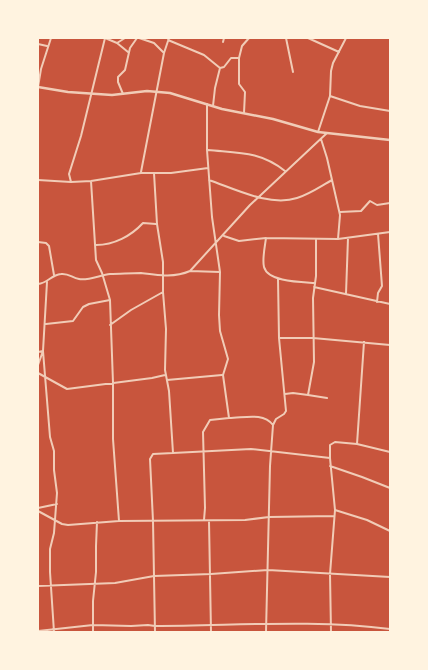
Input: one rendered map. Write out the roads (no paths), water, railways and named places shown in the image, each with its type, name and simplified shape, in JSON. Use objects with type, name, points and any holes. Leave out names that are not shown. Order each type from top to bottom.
[{"type":"street","points":[[51,38],[38,87],[68,92],[91,93],[123,94],[156,91],[182,96],[213,106],[318,132],[390,140]]},
{"type":"street","points":[[71,182],[69,174],[81,136],[105,38],[117,43],[129,52]]},
{"type":"street","points":[[117,43],[125,38]]},
{"type":"street","points":[[123,94],[118,77],[127,67],[129,52],[138,38],[154,44],[164,53]]},
{"type":"street","points":[[141,173],[168,38],[204,55],[220,68]]},
{"type":"street","points":[[223,42],[224,38]]},
{"type":"street","points":[[244,113],[245,92],[239,84],[239,58],[242,46],[249,38]]},
{"type":"street","points":[[286,38],[293,72]]},
{"type":"street","points":[[308,38],[339,52]]},
{"type":"street","points":[[318,132],[330,96],[331,71],[346,38]]},
{"type":"street","points":[[38,44],[48,46]]},
{"type":"street","points":[[220,68],[224,67],[231,58],[239,58]]},
{"type":"street","points":[[213,106],[220,68]]},
{"type":"street","points":[[330,96],[360,106],[390,111]]},
{"type":"street","points":[[207,104],[208,168],[220,272],[219,315],[222,342],[228,359],[223,375],[229,418]]},
{"type":"street","points":[[190,272],[250,205],[327,133]]},
{"type":"street","points":[[321,139],[340,212],[338,239]]},
{"type":"street","points":[[207,150],[244,152],[257,155],[271,160],[286,171]]},
{"type":"street","points":[[38,180],[91,181],[141,173],[171,173],[208,168]]},
{"type":"street","points":[[154,173],[163,262],[166,375],[168,380],[173,453]]},
{"type":"street","points":[[210,180],[248,196],[287,200],[297,198],[332,180]]},
{"type":"street","points":[[91,181],[97,263],[103,275],[110,300],[114,383],[113,439],[119,521]]},
{"type":"street","points":[[340,212],[361,212],[370,201],[377,204],[390,202]]},
{"type":"street","points":[[96,245],[109,244],[132,234],[143,223],[158,224]]},
{"type":"street","points":[[224,236],[239,241],[266,238],[338,239],[390,232]]},
{"type":"street","points":[[377,302],[378,293],[382,286],[378,234]]},
{"type":"street","points":[[266,238],[264,269],[278,280],[315,283]]},
{"type":"street","points":[[346,294],[348,238]]},
{"type":"street","points":[[308,395],[314,362],[312,298],[315,283],[316,239]]},
{"type":"street","points":[[38,242],[46,243],[49,246],[54,275]]},
{"type":"street","points":[[38,284],[47,282],[54,275],[69,274],[80,279],[132,273],[163,276],[190,272],[220,272]]},
{"type":"street","points":[[266,632],[273,425],[276,419],[286,411],[279,336],[278,280]]},
{"type":"street","points":[[47,282],[44,351],[50,437],[55,458],[54,470],[57,504],[50,549],[50,585],[54,631]]},
{"type":"street","points":[[314,288],[390,304]]},
{"type":"street","points":[[110,325],[131,310],[163,292]]},
{"type":"street","points":[[46,324],[70,322],[75,319],[77,313],[83,307],[110,300]]},
{"type":"street","points":[[279,336],[390,345]]},
{"type":"street","points":[[357,444],[364,342]]},
{"type":"street","points":[[38,352],[44,351]]},
{"type":"street","points":[[38,365],[44,351]]},
{"type":"street","points":[[38,372],[68,389],[166,375]]},
{"type":"street","points":[[168,380],[223,375]]},
{"type":"street","points":[[285,394],[293,393],[327,398]]},
{"type":"street","points":[[204,520],[203,432],[207,423],[214,419],[262,417],[273,425]]},
{"type":"street","points":[[331,632],[330,574],[335,510],[330,466],[330,445],[332,442],[357,444],[390,452]]},
{"type":"street","points":[[155,632],[150,459],[153,454],[251,449],[330,458]]},
{"type":"street","points":[[330,466],[390,488]]},
{"type":"street","points":[[38,509],[57,504]]},
{"type":"street","points":[[38,509],[62,524],[68,525],[119,521],[245,520],[269,517],[334,516]]},
{"type":"street","points":[[335,510],[367,520],[390,531]]},
{"type":"street","points":[[209,520],[211,632]]},
{"type":"street","points":[[93,632],[97,522]]},
{"type":"street","points":[[38,586],[115,583],[154,576],[268,570],[390,577]]},
{"type":"street","points":[[38,632],[93,625],[331,625],[370,626],[390,629]]}]
